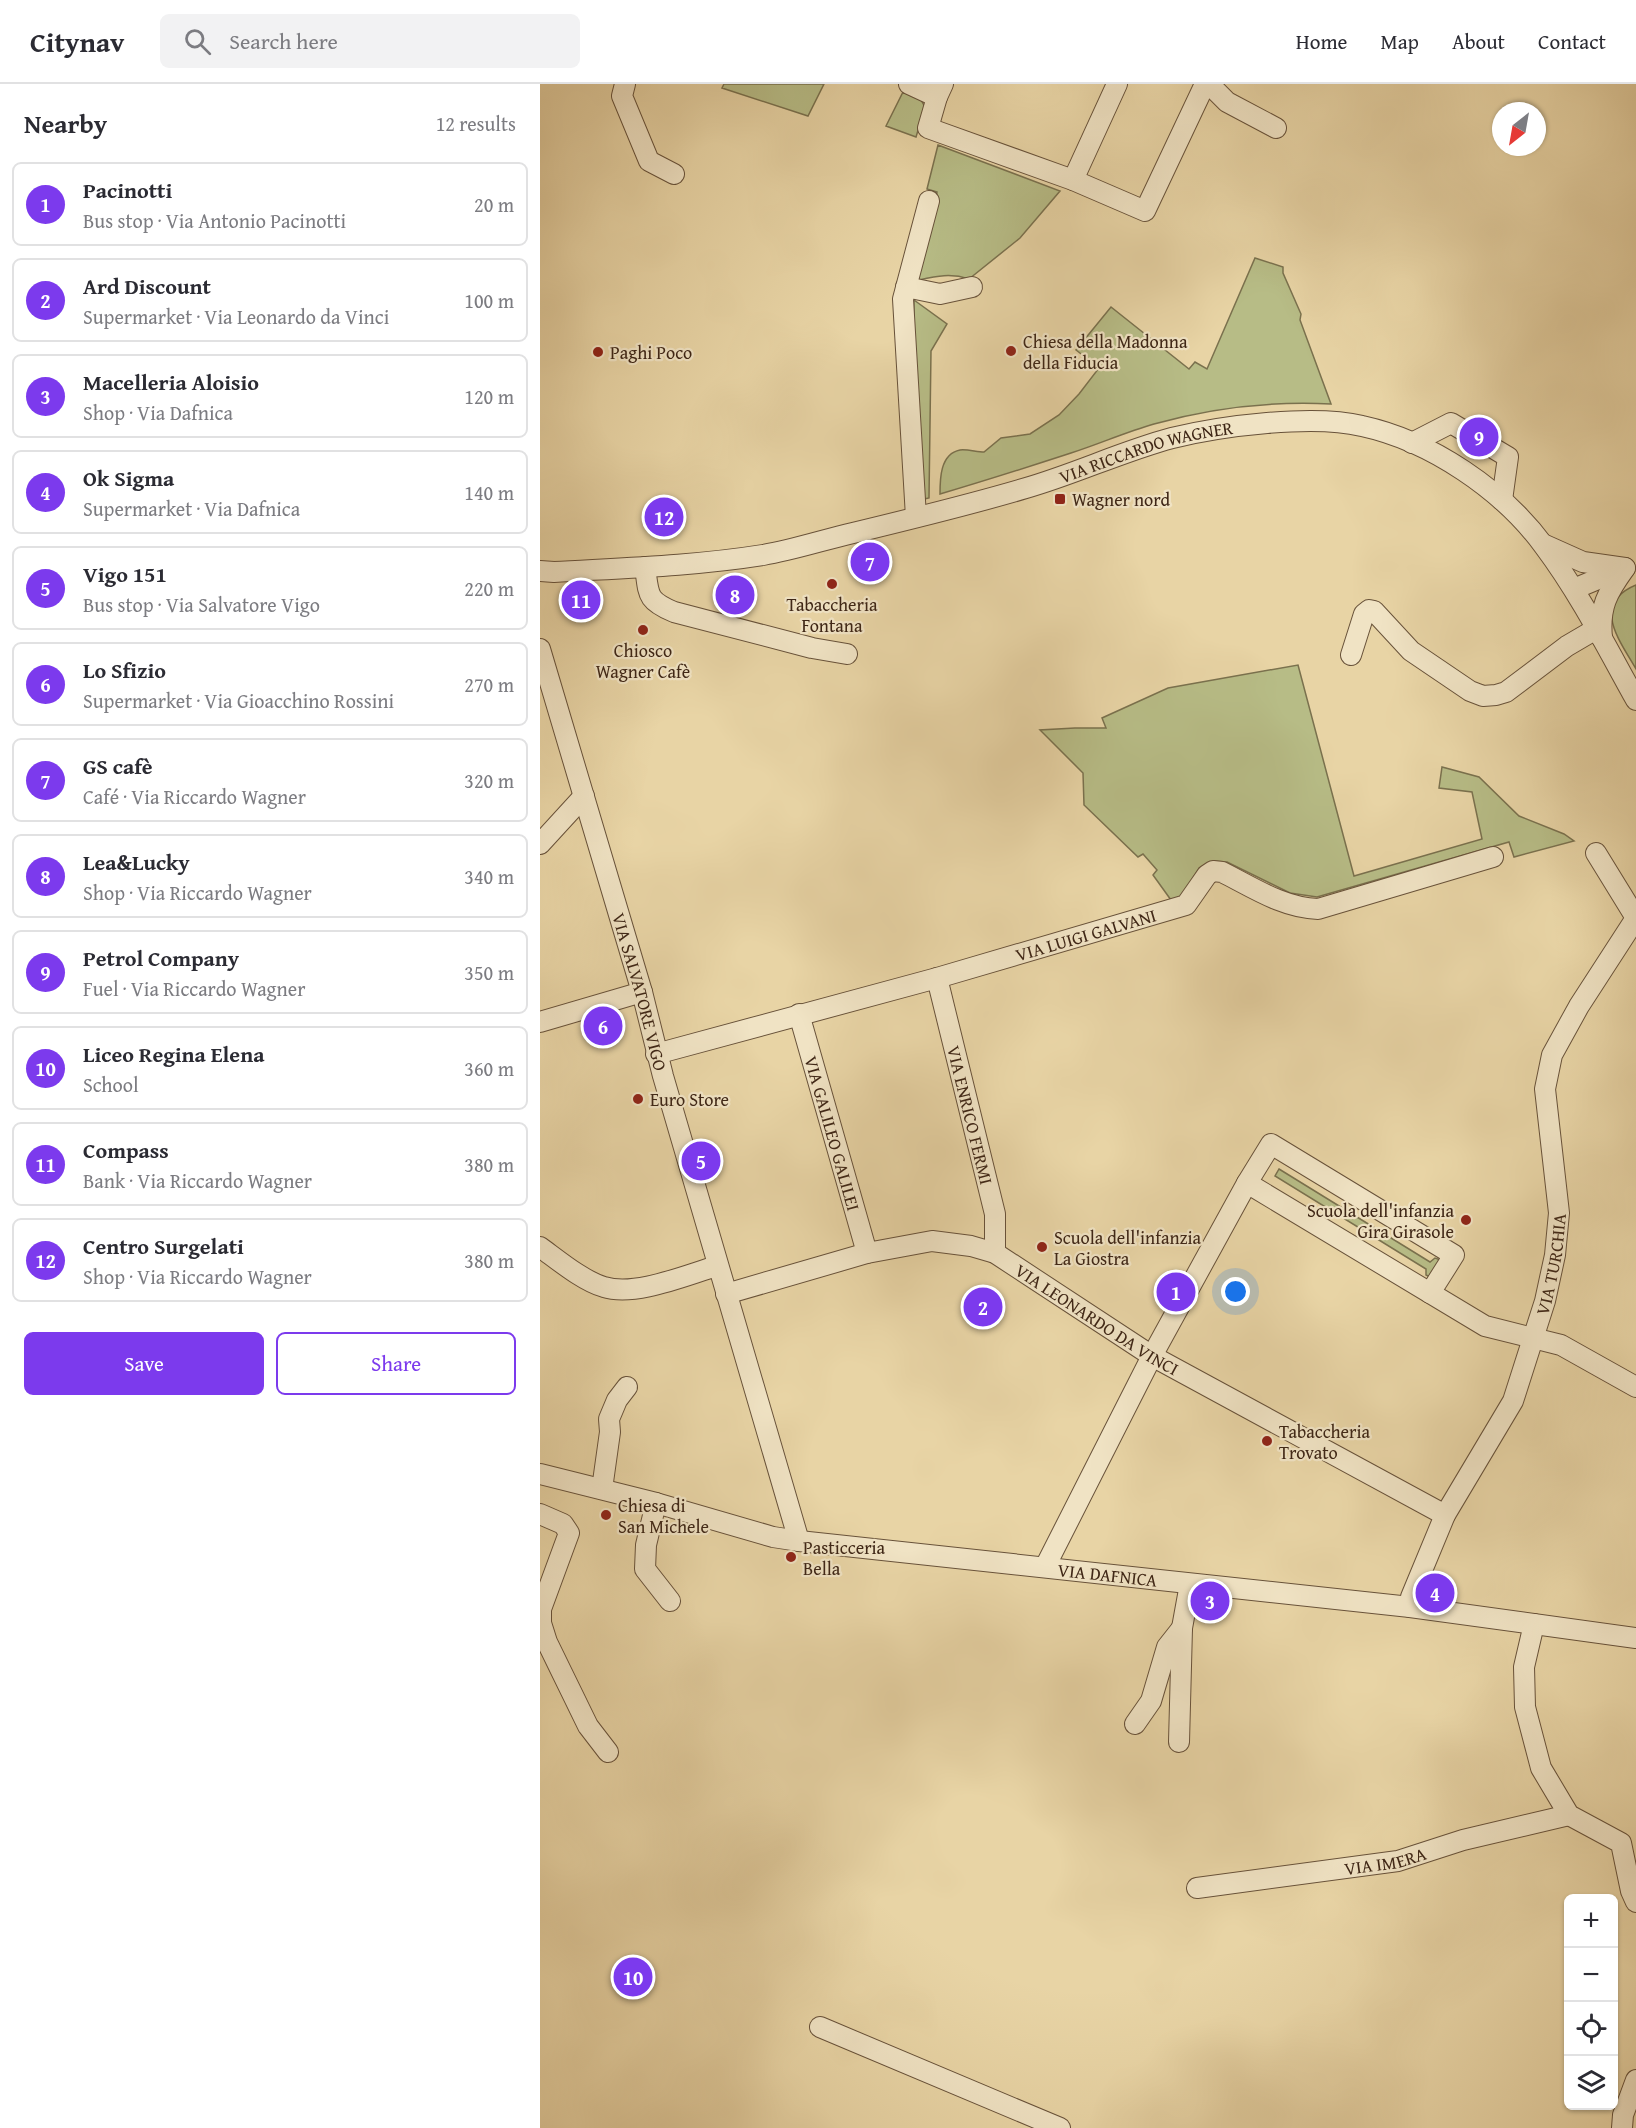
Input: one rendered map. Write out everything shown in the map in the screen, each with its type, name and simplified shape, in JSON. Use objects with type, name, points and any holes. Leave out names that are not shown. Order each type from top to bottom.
[{"type":"street","points":[[625,84],[622,96],[649,162],[674,174]]},
{"type":"street","points":[[909,84],[940,91],[928,128],[1073,180],[1144,211],[1207,84],[1227,102],[1276,128]]},
{"type":"street","points":[[1073,180],[1117,84]]},
{"type":"street","points":[[916,517],[903,300],[929,201]]},
{"type":"street","points":[[906,287],[940,294],[972,287]]},
{"type":"street","name":"VIA RICCARDO WAGNER","points":[[540,571],[645,567],[765,554],[1028,488],[1170,439],[1241,426],[1328,422],[1360,425],[1412,443],[1444,459],[1478,480],[1521,518],[1543,544],[1574,589],[1636,700]]},
{"type":"street","points":[[1412,443],[1451,423],[1508,457],[1502,500]]},
{"type":"street","points":[[1543,544],[1583,562],[1630,566]]},
{"type":"street","points":[[1574,589],[1630,566]]},
{"type":"street","points":[[1351,655],[1364,614],[1369,610],[1374,611],[1411,651],[1470,691],[1483,696],[1506,692],[1567,646],[1600,635],[1603,607],[1607,595],[1630,566]]},
{"type":"street","points":[[645,567],[649,596],[667,609],[812,648],[847,654]]},
{"type":"street","name":"VIA SALVATORE VIGO","points":[[540,649],[642,992],[656,1054],[799,1541]]},
{"type":"street","points":[[540,844],[584,796]]},
{"type":"street","points":[[1596,853],[1636,918]]},
{"type":"street","name":"VIA LUIGI GALVANI","points":[[656,1054],[937,978],[1186,905],[1213,871],[1222,872],[1286,904],[1318,909],[1493,857]]},
{"type":"street","name":"VIA TURCHIA","points":[[1410,1607],[1444,1515],[1513,1401],[1534,1338],[1556,1255],[1559,1213],[1545,1089],[1552,1055],[1579,1006],[1636,918]]},
{"type":"street","name":"VIA ENRICO FERMI","points":[[937,978],[995,1214],[995,1253]]},
{"type":"street","points":[[540,1022],[642,992]]},
{"type":"street","name":"VIA GALILEO GALILEI","points":[[799,1014],[867,1253]]},
{"type":"street","points":[[1045,1567],[1152,1356],[1247,1183],[1271,1144],[1454,1255],[1430,1293]]},
{"type":"street","points":[[1247,1183],[1485,1326],[1561,1345],[1636,1387]]},
{"type":"street","name":"VIA LEONARDO DA VINCI","points":[[726,1294],[867,1253],[932,1241],[971,1246],[995,1253],[1152,1356],[1444,1515]]},
{"type":"street","points":[[540,1247],[601,1287],[618,1291],[634,1290],[717,1266]]},
{"type":"street","points":[[592,1486],[610,1432],[609,1419],[617,1400],[627,1387]]},
{"type":"street","name":"VIA DAFNICA","points":[[540,1474],[656,1503],[774,1537],[799,1541],[1410,1607],[1636,1638]]},
{"type":"street","points":[[656,1503],[646,1545],[645,1569],[670,1601]]},
{"type":"street","points":[[540,1514],[563,1524],[569,1533],[541,1609],[541,1623],[588,1726],[608,1752]]},
{"type":"street","points":[[1179,1742],[1182,1628],[1190,1584]]},
{"type":"street","points":[[1534,1624],[1524,1667],[1525,1707],[1541,1768],[1569,1815],[1621,1843],[1631,1891],[1636,1902]]},
{"type":"street","points":[[1135,1724],[1151,1701],[1167,1647],[1182,1628]]},
{"type":"street","name":"VIA IMERA","points":[[1197,1888],[1398,1861],[1463,1840],[1569,1815]]},
{"type":"street","points":[[820,2027],[1060,2128]]},
{"type":"street","points":[[1622,2128],[1623,2115],[1636,2080]]},
{"type":"green space","points":[[724,84],[824,84],[808,116],[722,88]]},
{"type":"green space","points":[[903,92],[921,100],[925,107],[916,137],[886,126]]},
{"type":"green space","points":[[938,145],[1060,191],[1020,238],[969,279],[938,276],[919,280],[917,275],[937,192],[927,189]]},
{"type":"green space","points":[[1255,258],[1283,267],[1283,273],[1301,314],[1300,320],[1331,404],[1241,407],[1176,418],[940,494],[943,468],[948,456],[953,452],[963,450],[984,452],[1001,438],[1030,434],[1059,415],[1079,394],[1099,368],[1076,350],[1111,307],[1189,369],[1195,362],[1207,369]]},
{"type":"green space","points":[[914,300],[947,324],[931,351],[929,498],[924,499],[913,385]]},
{"type":"green space","points":[[1636,585],[1636,669],[1617,635],[1612,613],[1614,602],[1622,593]]},
{"type":"green space","points":[[1298,665],[1354,876],[1482,839],[1472,792],[1439,788],[1442,767],[1479,777],[1519,816],[1564,834],[1574,841],[1514,857],[1509,842],[1317,897],[1290,893],[1227,862],[1214,861],[1199,868],[1182,896],[1171,900],[1153,875],[1157,870],[1143,854],[1138,857],[1084,805],[1083,773],[1040,730],[1106,728],[1102,718],[1168,688]]},
{"type":"green space","points":[[1279,1169],[1430,1262],[1435,1258],[1438,1259],[1430,1277],[1426,1275],[1426,1269],[1275,1176]]},
{"type":"place","name":"Chiesa della Madonna della Fiducia","points":[[1011,351]]},
{"type":"place","name":"Paghi Poco","points":[[598,352]]},
{"type":"place","name":"Petrol Company","points":[[1479,437]]},
{"type":"place","name":"Wagner nord","points":[[1060,499]]},
{"type":"place","name":"Centro Surgelati","points":[[664,517]]},
{"type":"place","name":"GS cafè","points":[[870,562]]},
{"type":"place","name":"Tabaccheria Fontana","points":[[832,584]]},
{"type":"place","name":"Lea&Lucky","points":[[735,595]]},
{"type":"place","name":"Compass","points":[[581,600]]},
{"type":"place","name":"Chiosco Wagner Cafè","points":[[643,630]]},
{"type":"place","name":"Lo Sfizio","points":[[603,1026]]},
{"type":"place","name":"Euro Store","points":[[638,1099]]},
{"type":"place","name":"Vigo 151","points":[[701,1161]]},
{"type":"place","name":"Scuola dell'infanzia Gira Girasole","points":[[1466,1220]]},
{"type":"place","name":"Scuola dell'infanzia La Giostra","points":[[1042,1247]]},
{"type":"place","name":"Pacinotti","points":[[1176,1292]]},
{"type":"place","name":"Ard Discount","points":[[983,1307]]},
{"type":"place","name":"Tabaccheria Trovato","points":[[1267,1441]]},
{"type":"place","name":"Chiesa di San Michele","points":[[606,1515]]},
{"type":"place","name":"Pasticceria Bella","points":[[791,1557]]},
{"type":"place","name":"Ok Sigma","points":[[1435,1593]]},
{"type":"place","name":"Macelleria Aloisio","points":[[1210,1601]]},
{"type":"place","name":"Liceo Regina Elena","points":[[633,1977]]}]
